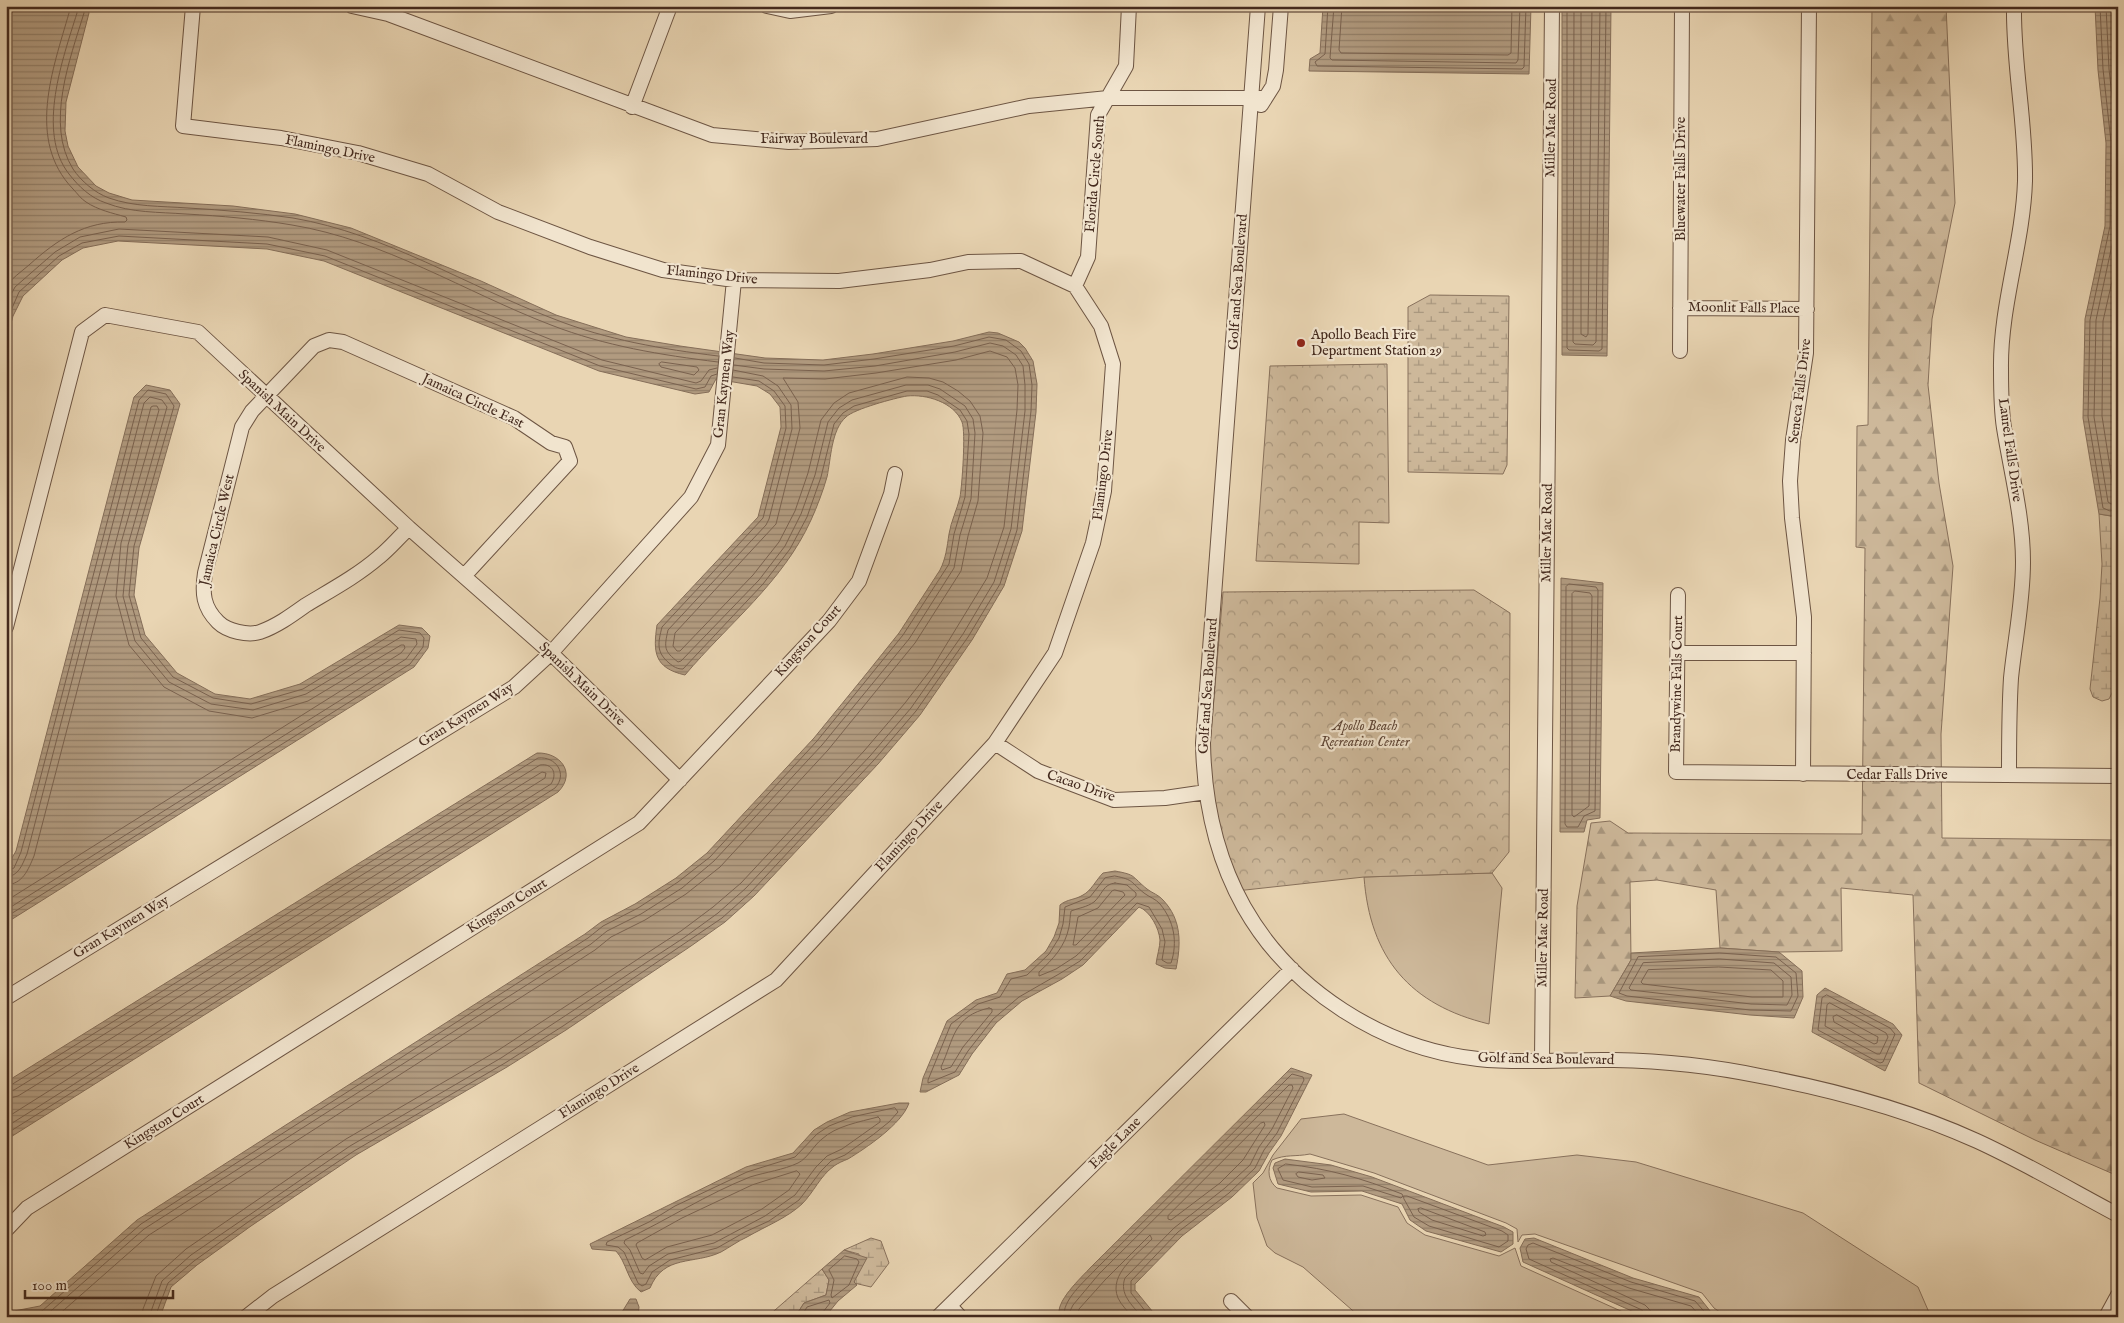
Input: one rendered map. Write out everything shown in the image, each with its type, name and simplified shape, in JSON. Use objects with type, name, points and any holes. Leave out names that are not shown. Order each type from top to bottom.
[{"type":"street","name":"Flamingo Drive","points":[[193,6],[184,126],[280,138],[358,154],[428,174],[498,212],[590,247],[663,270],[734,280],[839,281],[930,270],[968,262],[1021,261],[1075,286],[1100,326],[1113,364],[1104,491],[1093,543],[1055,652],[995,743],[776,980],[273,1296],[246,1317]]},
{"type":"street","name":"Fairway Boulevard","points":[[352,6],[388,14],[632,107],[712,135],[789,142],[877,139],[1029,106],[1108,98],[1257,98]]},
{"type":"street","points":[[632,107],[670,6]]},
{"type":"street","points":[[767,6],[790,8],[831,6]]},
{"type":"street","name":"Florida Circle South","points":[[1075,286],[1088,257],[1098,115],[1126,66],[1128,6]]},
{"type":"street","name":"Golf and Sea Boulevard","points":[[1258,6],[1257,98],[1250,133],[1203,743],[1206,792],[1221,854],[1244,906],[1258,929],[1292,969],[1336,1005],[1384,1034],[1409,1043],[1434,1051],[1479,1059],[1617,1060],[1691,1065],[1758,1075],[1846,1095],[1976,1141],[2118,1215]]},
{"type":"street","name":"Golf and Sea Boulevard","points":[[1257,98],[1273,86],[1282,6]]},
{"type":"street","name":"Miller Mac Road","points":[[1542,1060],[1552,6]]},
{"type":"street","name":"Bluewater Falls Drive","points":[[1680,351],[1682,6]]},
{"type":"street","name":"Seneca Falls Drive","points":[[1804,774],[1804,617],[1792,518],[1790,480],[1806,353],[1809,6]]},
{"type":"street","name":"Laurel Falls Drive","points":[[2009,775],[2012,677],[2022,604],[2022,564],[2020,525],[2004,426],[2001,368],[2004,321],[2019,235],[2025,182],[2024,136],[2013,37],[2014,6]]},
{"type":"street","name":"Gran Kaymen Way","points":[[6,998],[514,686],[551,653],[691,497],[718,445],[734,280]]},
{"type":"street","name":"Moonlit Falls Place","points":[[1680,308],[1807,309]]},
{"type":"street","name":"Spanish Main Drive","points":[[6,627],[82,332],[105,315],[198,332],[409,528],[551,653],[680,780]]},
{"type":"street","name":"Jamaica Circle East","points":[[266,396],[314,346],[329,340],[343,342],[514,418],[551,443],[565,447],[570,461],[465,576]]},
{"type":"street","name":"Jamaica Circle West","points":[[266,396],[252,411],[242,427],[205,573],[202,590],[205,605],[212,617],[221,625],[233,631],[259,633],[274,626],[360,571],[380,556],[409,528]]},
{"type":"street","name":"Kingston Court","points":[[6,1230],[27,1208],[638,823],[829,621],[859,581],[891,494],[895,474]]},
{"type":"street","name":"Brandywine Falls Court","points":[[1676,772],[1678,595]]},
{"type":"street","points":[[1678,653],[1804,653]]},
{"type":"street","name":"Cacao Drive","points":[[995,743],[1038,771],[1114,800],[1166,798],[1206,792]]},
{"type":"street","name":"Cedar Falls Drive","points":[[1676,772],[2118,776]]},
{"type":"street","name":"Eagle Lane","points":[[938,1317],[1292,969]]},
{"type":"street","points":[[2106,1317],[2118,1295]]},
{"type":"street","points":[[1231,1300],[1247,1317]]},
{"type":"street","points":[[950,1306],[960,1317]]},
{"type":"green space","points":[[1872,6],[1946,6],[1955,203],[1932,319],[1928,385],[1939,483],[1953,566],[1941,734],[1942,838],[2118,840],[2118,1176],[2035,1140],[1919,1083],[1913,895],[1841,888],[1842,951],[1779,952],[1720,948],[1716,890],[1657,880],[1630,882],[1631,960],[1610,996],[1575,998],[1577,906],[1591,823],[1610,821],[1628,833],[1862,834],[1865,548],[1856,547],[1857,426],[1868,425]]},
{"type":"green space","points":[[1430,295],[1509,296],[1507,465],[1503,474],[1408,472],[1408,307]]},
{"type":"green space","points":[[1387,364],[1389,523],[1359,522],[1359,564],[1256,561],[1270,366]]},
{"type":"green space","points":[[2099,514],[2111,516],[2118,514],[2118,681],[2109,699],[2102,701],[2093,697],[2090,689],[2102,564]]},
{"type":"green space","name":"Apollo Beach Recreation Center","points":[[1474,590],[1510,613],[1509,852],[1492,873],[1364,877],[1236,891],[1206,792],[1223,592]]},
{"type":"green space","points":[[1492,873],[1502,888],[1489,1024],[1461,1016],[1437,1004],[1416,990],[1399,974],[1385,954],[1375,931],[1368,906],[1364,877]]},
{"type":"green space","points":[[1344,1114],[1488,1165],[1577,1155],[1636,1162],[1803,1213],[1918,1287],[1931,1317],[1727,1317],[1714,1308],[1702,1293],[1535,1234],[1522,1235],[1518,1242],[1517,1229],[1506,1223],[1374,1173],[1310,1154],[1272,1160],[1269,1175],[1277,1188],[1311,1196],[1361,1195],[1398,1207],[1407,1223],[1425,1235],[1499,1256],[1515,1248],[1521,1266],[1634,1317],[1360,1317],[1303,1267],[1275,1253],[1267,1246],[1257,1218],[1253,1183],[1263,1173],[1273,1155],[1301,1119]]},
{"type":"green space","points":[[871,1238],[881,1241],[889,1263],[871,1287],[854,1283],[859,1254],[844,1250]]},
{"type":"green space","points":[[822,1269],[829,1280],[826,1295],[804,1303],[795,1317],[767,1317]]},
{"type":"water","points":[[16,6],[87,6],[89,13],[66,102],[65,131],[68,146],[78,167],[96,186],[109,193],[132,200],[233,206],[295,214],[351,228],[481,281],[556,315],[626,337],[680,346],[765,358],[823,360],[953,341],[989,332],[998,333],[1019,342],[1025,348],[1033,361],[1037,384],[1036,412],[1022,531],[1004,586],[972,640],[920,715],[878,764],[754,896],[725,922],[566,1030],[507,1067],[356,1155],[251,1226],[197,1265],[171,1287],[160,1317],[6,1317],[6,1310],[14,1311],[40,1306],[137,1220],[601,922],[635,904],[676,878],[707,853],[814,738],[899,633],[940,570],[960,497],[964,436],[962,422],[953,409],[939,401],[922,396],[907,396],[885,401],[866,407],[846,417],[837,429],[834,437],[827,477],[811,520],[786,563],[754,602],[685,675],[675,672],[667,668],[658,658],[655,643],[657,625],[758,517],[781,427],[780,407],[770,394],[757,386],[716,379],[709,392],[695,394],[599,371],[324,261],[267,249],[118,241],[83,248],[62,260],[23,296],[13,316],[6,342],[6,18]]},
{"type":"water","points":[[1323,6],[1531,6],[1529,74],[1309,71],[1310,59],[1320,53]]},
{"type":"water","points":[[1562,6],[1611,6],[1607,356],[1562,355]]},
{"type":"water","points":[[2095,6],[2118,6],[2118,514],[2111,516],[2099,514],[2083,418],[2085,319],[2105,226],[2106,143],[2098,70]]},
{"type":"water","points":[[146,385],[170,390],[180,404],[139,548],[134,595],[145,635],[177,673],[215,694],[250,699],[300,684],[399,625],[422,628],[430,636],[428,648],[414,667],[6,923],[6,868],[16,851],[134,397]]},
{"type":"water","points":[[1561,578],[1603,583],[1600,818],[1587,820],[1584,832],[1560,832]]},
{"type":"water","points":[[537,753],[553,756],[563,765],[566,771],[566,778],[558,792],[6,1140],[6,1082]]},
{"type":"water","points":[[1115,871],[1133,877],[1161,898],[1174,916],[1179,941],[1176,969],[1165,968],[1156,964],[1160,943],[1158,930],[1147,912],[1139,907],[1083,965],[1022,1001],[996,1023],[972,1054],[959,1075],[926,1092],[920,1092],[923,1078],[947,1021],[976,1000],[997,993],[1007,974],[1025,970],[1046,951],[1054,937],[1059,923],[1060,905],[1086,893],[1103,873]]},
{"type":"water","points":[[1720,948],[1779,952],[1802,971],[1803,997],[1794,1018],[1626,1001],[1610,996],[1631,960],[1631,953]]},
{"type":"water","points":[[1825,988],[1893,1024],[1902,1035],[1885,1071],[1812,1032],[1817,995]]},
{"type":"water","points":[[1291,1068],[1312,1075],[1281,1136],[1259,1171],[1232,1197],[1182,1236],[1135,1284],[1135,1290],[1157,1317],[1060,1317],[1059,1311],[1064,1298],[1081,1277]]},
{"type":"water","points":[[899,1103],[909,1103],[899,1119],[883,1135],[864,1149],[829,1170],[796,1209],[721,1252],[671,1265],[656,1277],[650,1288],[641,1292],[636,1288],[616,1251],[592,1249],[590,1244],[746,1167],[793,1153],[814,1130],[827,1122],[850,1112]]},
{"type":"water","points":[[1285,1159],[1331,1165],[1372,1177],[1504,1227],[1513,1232],[1513,1244],[1501,1252],[1426,1231],[1410,1220],[1402,1204],[1362,1191],[1311,1192],[1278,1184],[1273,1168],[1275,1163]]},
{"type":"water","points":[[1534,1238],[1633,1278],[1699,1297],[1715,1317],[1645,1317],[1523,1262],[1520,1248],[1525,1239]]},
{"type":"water","points":[[844,1250],[867,1258],[854,1282],[857,1285],[838,1301],[825,1317],[795,1317],[804,1303],[826,1295],[829,1280],[822,1269]]},
{"type":"water","points":[[630,1299],[636,1299],[639,1307],[638,1317],[619,1317]]},
{"type":"place","name":"Apollo Beach Fire Department Station 29","points":[[1301,343]]}]
